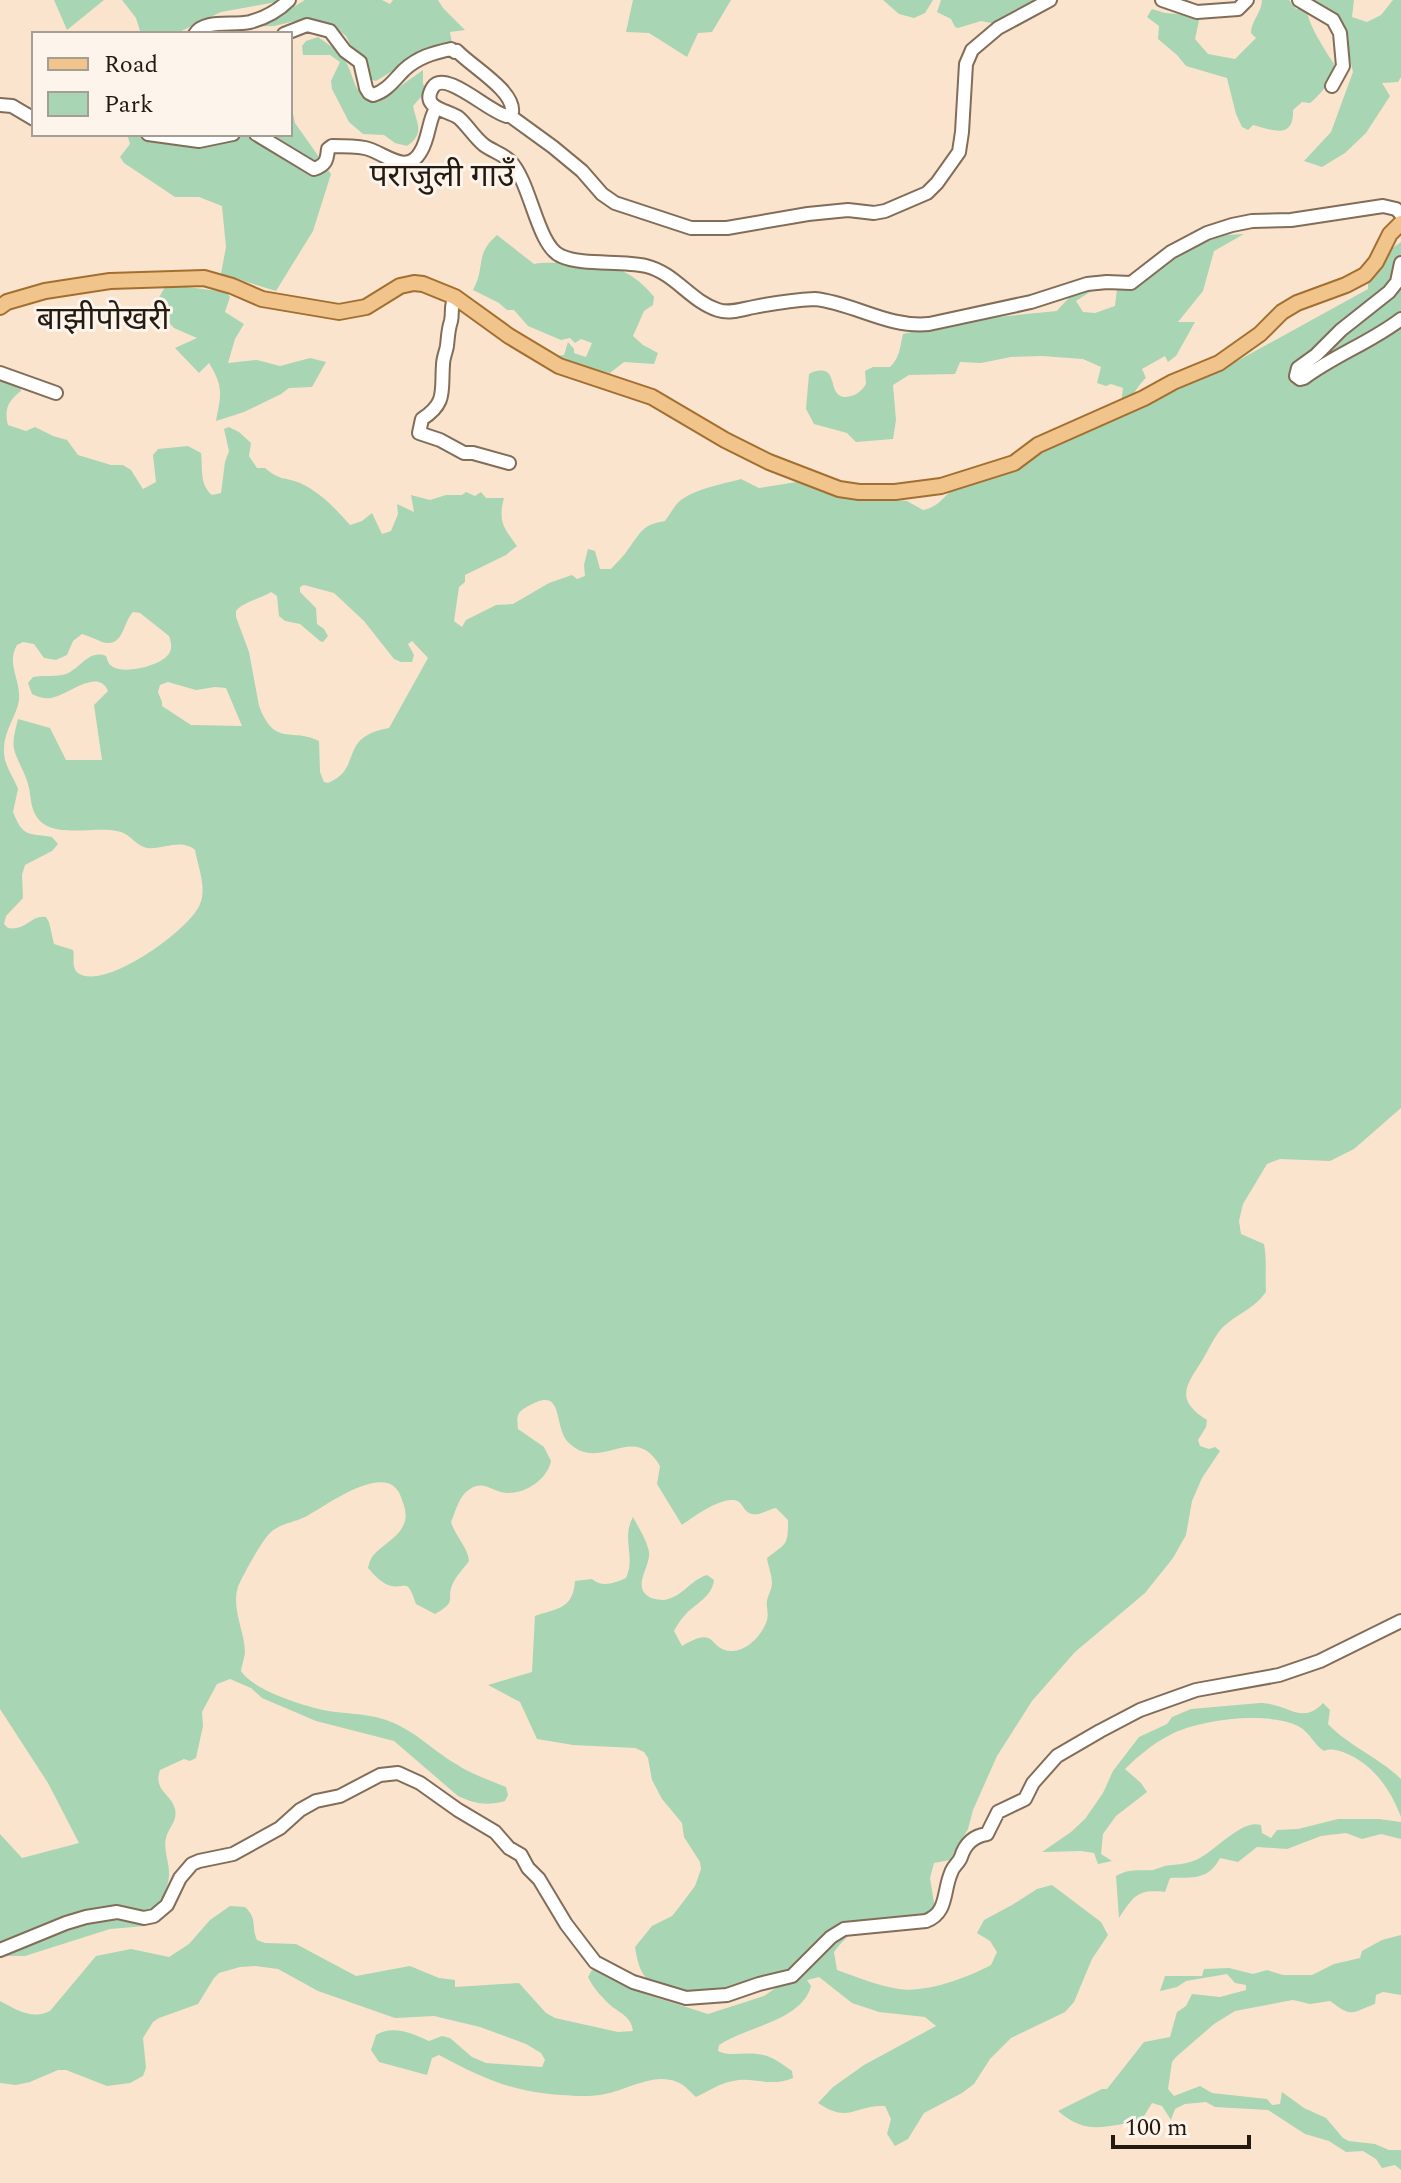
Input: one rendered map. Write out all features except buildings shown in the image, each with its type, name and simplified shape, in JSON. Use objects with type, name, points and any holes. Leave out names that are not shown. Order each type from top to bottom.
[{"type":"main road","points":[[0,307],[45,291],[110,281],[204,278],[262,299],[339,312],[366,307],[400,286],[423,284],[455,297],[509,336],[559,366],[652,397],[725,440],[779,466],[848,491],[908,491],[941,486],[1014,463],[1038,445],[1219,363],[1260,334],[1282,312],[1365,275],[1376,262],[1390,234],[1401,223]]},
{"type":"street","points":[[196,32],[206,25],[232,25],[259,19],[289,0]]},
{"type":"street","points":[[1050,0],[998,28],[972,50],[966,64],[959,152],[937,183],[927,193],[874,213],[848,210],[727,228],[691,228],[615,203],[553,147],[509,115],[496,113],[462,89],[443,82],[434,85],[431,101],[436,108],[456,116],[483,144],[511,162],[547,241],[557,255],[574,260],[655,268],[701,301],[723,311],[815,299],[895,322],[929,324],[1031,302],[1087,284],[1131,283],[1171,252],[1207,233],[1232,225],[1291,220],[1383,206],[1396,209],[1401,214]]},
{"type":"street","points":[[1162,0],[1197,12],[1238,9],[1247,0]]},
{"type":"street","points":[[1299,0],[1333,20],[1340,33],[1343,66],[1332,86]]},
{"type":"street","points":[[289,32],[307,25],[330,31],[345,51],[360,62],[366,88],[373,95],[387,88],[416,60],[433,52],[451,49],[507,94],[513,104],[509,115]]},
{"type":"street","points":[[0,105],[12,106],[32,118]]},
{"type":"street","points":[[259,136],[314,169],[323,166],[328,149],[332,146],[367,148],[401,164],[414,160],[420,154],[436,108]]},
{"type":"street","points":[[163,136],[199,141],[223,136]]},
{"type":"street","points":[[1401,263],[1397,282],[1389,292],[1298,368],[1296,376],[1304,378],[1401,319]]},
{"type":"street","points":[[455,297],[451,304],[451,321],[442,366],[440,401],[433,413],[422,419],[419,433],[464,453],[509,463]]},
{"type":"street","points":[[0,373],[56,393]]},
{"type":"street","points":[[0,1950],[86,1917],[117,1912],[144,1918],[154,1916],[167,1905],[180,1878],[192,1864],[233,1854],[280,1828],[300,1810],[316,1801],[340,1796],[380,1775],[398,1773],[420,1783],[495,1832],[509,1848],[521,1855],[595,1962],[633,1982],[686,1998],[727,1995],[792,1976],[831,1937],[844,1929],[933,1918],[942,1907],[951,1872],[960,1861],[962,1850],[975,1836],[987,1834],[998,1812],[1025,1799],[1033,1783],[1057,1756],[1100,1731],[1140,1710],[1186,1693],[1279,1675],[1320,1661],[1401,1621]]},
{"type":"green space","points":[[54,0],[104,0],[67,30]]},
{"type":"green space","points":[[122,0],[279,0],[221,12],[179,32],[140,32],[136,18]]},
{"type":"green space","points":[[305,0],[382,0],[390,4],[393,0],[438,0],[465,30],[450,32],[452,43],[425,51],[376,81],[367,78],[346,36],[330,24],[295,21],[274,26],[241,27],[270,21]]},
{"type":"green space","points":[[633,0],[731,0],[712,32],[698,33],[687,57],[649,33],[626,32]]},
{"type":"green space","points":[[883,0],[933,0],[925,13],[914,18],[899,14]]},
{"type":"green space","points":[[941,0],[1044,0],[996,24],[981,21],[958,28],[951,19],[937,12]]},
{"type":"green space","points":[[1262,0],[1289,0],[1296,9],[1307,9],[1313,29],[1335,65],[1323,91],[1310,103],[1302,102],[1293,110],[1290,126],[1281,131],[1253,125],[1248,130],[1242,127],[1227,78],[1186,66],[1158,39],[1159,26],[1147,17],[1152,9],[1200,16],[1195,39],[1208,54],[1235,59],[1256,38],[1251,29]]},
{"type":"green space","points":[[1307,0],[1354,0],[1352,17],[1367,22],[1381,15],[1393,0],[1401,0],[1401,77],[1398,82],[1382,83],[1390,96],[1366,133],[1345,153],[1322,167],[1304,161],[1331,132],[1353,72],[1345,36]]},
{"type":"green space","points":[[318,37],[344,60],[359,91],[378,102],[423,70],[423,84],[428,89],[413,106],[418,133],[413,142],[407,146],[395,143],[384,135],[363,134],[349,122],[332,89],[331,81],[340,62],[330,55],[303,55],[302,46],[306,41]]},
{"type":"green space","points":[[292,109],[295,123],[331,174],[313,231],[276,291],[221,274],[226,247],[222,206],[199,197],[175,197],[124,163],[120,157],[130,144],[128,136],[292,136]]},
{"type":"green space","points":[[1244,234],[1214,251],[1203,291],[1178,322],[1195,322],[1176,356],[1168,362],[1165,356],[1142,369],[1146,378],[1121,404],[1123,388],[1097,383],[1101,367],[1083,359],[1042,356],[1011,357],[981,363],[960,362],[955,374],[909,375],[893,385],[896,420],[893,439],[856,442],[847,433],[814,424],[806,409],[809,374],[827,372],[840,396],[853,395],[866,384],[865,371],[873,367],[890,367],[896,360],[903,334],[957,321],[1057,311],[1081,290],[1111,285],[1076,301],[1083,312],[1095,313],[1115,306],[1117,289],[1129,289],[1184,249],[1226,235]]},
{"type":"green space","points":[[497,235],[534,264],[607,266],[637,280],[654,297],[653,305],[644,311],[633,336],[658,353],[654,364],[624,362],[610,373],[574,365],[556,356],[564,355],[568,342],[574,353],[586,357],[592,343],[581,339],[575,343],[570,338],[561,340],[528,326],[514,310],[507,310],[473,290],[485,249]]},
{"type":"green space","points":[[1401,242],[1401,1108],[1354,1149],[1330,1161],[1280,1159],[1267,1164],[1243,1204],[1239,1221],[1241,1234],[1264,1244],[1266,1292],[1220,1330],[1186,1392],[1190,1405],[1207,1420],[1198,1440],[1200,1446],[1215,1447],[1220,1451],[1202,1478],[1192,1501],[1186,1535],[1173,1558],[1145,1593],[1075,1652],[1032,1701],[997,1756],[968,1829],[950,1860],[934,1863],[930,1878],[935,1909],[917,1916],[862,1927],[834,1952],[837,1970],[883,1986],[910,1990],[946,1983],[991,1965],[997,1952],[990,1941],[977,1933],[984,1920],[1037,1889],[1052,1885],[1101,1922],[1108,1935],[1092,1959],[1074,2002],[1065,2012],[1011,2038],[990,2059],[974,2084],[924,2113],[908,2139],[895,2146],[887,2134],[891,2119],[885,2106],[844,2113],[818,2103],[833,2087],[864,2065],[936,2026],[925,2017],[879,2012],[852,2003],[819,1977],[807,1980],[811,1986],[806,1998],[785,2015],[719,2045],[718,2051],[723,2053],[757,2054],[780,2062],[792,2071],[793,2078],[776,2082],[733,2081],[696,2097],[682,2084],[668,2079],[650,2080],[600,2095],[567,2095],[528,2091],[498,2082],[439,2055],[432,2058],[427,2075],[379,2062],[371,2050],[376,2035],[396,2030],[429,2041],[442,2036],[450,2038],[472,2057],[486,2063],[542,2067],[545,2060],[541,2053],[526,2044],[480,2027],[434,2016],[395,2018],[318,1991],[278,1969],[255,1966],[219,1973],[198,2004],[153,2022],[143,2038],[146,2068],[143,2076],[130,2083],[107,2086],[66,2070],[58,2070],[30,2082],[16,2085],[0,2083],[0,2001],[31,2014],[43,2014],[50,2011],[96,1956],[131,1949],[169,1957],[189,1944],[210,1920],[230,1906],[245,1907],[249,1911],[257,1940],[296,1944],[356,1976],[410,1966],[439,1978],[455,1980],[455,1987],[519,1983],[546,2013],[555,2018],[618,2032],[633,2031],[632,2026],[594,1987],[588,1977],[592,1970],[598,1968],[613,1972],[645,1994],[708,2014],[764,1996],[783,1983],[694,1993],[661,1988],[649,1981],[641,1969],[635,1947],[652,1926],[672,1916],[695,1886],[701,1869],[700,1862],[684,1837],[682,1823],[662,1799],[652,1780],[648,1758],[635,1748],[573,1745],[537,1739],[520,1702],[488,1685],[532,1672],[535,1616],[568,1602],[575,1581],[592,1579],[609,1584],[626,1578],[630,1562],[628,1533],[633,1517],[649,1552],[642,1588],[651,1598],[664,1600],[676,1596],[707,1575],[714,1580],[707,1595],[683,1617],[674,1631],[682,1646],[702,1637],[724,1650],[743,1649],[758,1636],[767,1620],[767,1601],[772,1583],[767,1558],[785,1544],[788,1520],[776,1508],[752,1514],[733,1500],[710,1507],[682,1525],[657,1484],[660,1466],[651,1454],[642,1448],[632,1447],[592,1453],[578,1450],[564,1437],[554,1405],[545,1400],[522,1410],[517,1422],[518,1429],[544,1447],[551,1461],[549,1468],[539,1481],[525,1490],[509,1493],[479,1486],[463,1495],[451,1522],[469,1561],[453,1583],[449,1603],[435,1614],[416,1604],[408,1587],[388,1585],[368,1568],[372,1557],[399,1532],[405,1521],[403,1503],[394,1486],[384,1482],[357,1488],[307,1516],[277,1528],[262,1544],[238,1587],[236,1604],[245,1653],[241,1671],[266,1690],[291,1700],[323,1710],[393,1723],[462,1768],[506,1787],[508,1795],[505,1801],[481,1803],[458,1796],[394,1741],[316,1721],[262,1698],[251,1688],[230,1679],[217,1684],[202,1712],[203,1726],[196,1758],[190,1761],[184,1759],[160,1770],[159,1783],[176,1813],[165,1843],[168,1882],[151,1923],[110,1929],[25,1956],[0,1956],[0,1834],[22,1858],[79,1843],[48,1783],[0,1709],[0,381],[20,387],[21,391],[8,406],[8,425],[26,431],[35,427],[67,440],[78,455],[111,465],[123,465],[131,470],[143,489],[156,482],[153,455],[158,449],[188,446],[201,453],[203,481],[208,491],[212,495],[221,493],[229,451],[224,429],[229,427],[251,443],[249,456],[257,468],[265,468],[279,477],[307,487],[327,501],[350,525],[372,513],[382,534],[391,531],[398,514],[397,504],[414,512],[411,495],[430,500],[466,492],[475,496],[481,492],[486,498],[504,498],[503,524],[517,546],[506,555],[465,575],[465,582],[459,587],[454,621],[462,627],[466,620],[496,605],[513,604],[549,583],[572,575],[577,579],[585,576],[588,549],[595,551],[600,569],[611,569],[643,530],[665,521],[682,500],[725,483],[741,479],[759,488],[797,482],[837,495],[907,501],[923,510],[929,508],[958,485],[1028,459],[1182,385],[1219,371],[1368,289],[1368,276]],"holes":[[[304,585],[334,593],[364,621],[394,659],[412,662],[414,655],[408,644],[412,641],[428,658],[389,728],[363,738],[339,777],[328,783],[324,782],[320,772],[319,741],[278,732],[265,719],[259,706],[249,652],[236,617],[239,608],[271,592],[277,596],[279,616],[285,621],[300,624],[323,642],[328,636],[317,624],[316,608],[300,592],[300,587]],[[133,612],[140,613],[169,636],[171,648],[164,659],[126,670],[111,666],[106,656],[95,655],[66,674],[33,677],[28,683],[32,694],[46,698],[90,682],[103,684],[108,691],[94,705],[102,760],[66,760],[50,728],[18,719],[14,749],[27,780],[33,810],[42,822],[62,830],[121,832],[147,848],[190,847],[195,850],[202,898],[193,915],[164,942],[126,966],[90,977],[76,971],[73,950],[54,944],[46,917],[14,928],[4,924],[6,916],[23,898],[25,865],[52,851],[58,844],[52,837],[23,830],[13,812],[18,789],[4,754],[6,735],[19,700],[13,659],[17,645],[23,642],[34,644],[44,658],[56,660],[67,655],[73,641],[82,634],[102,642],[115,642]],[[168,682],[196,690],[226,688],[242,726],[191,725],[162,706],[158,692],[160,685]]]},
{"type":"green space","points":[[165,287],[226,292],[230,297],[225,312],[244,324],[235,339],[228,363],[257,360],[280,366],[310,358],[326,362],[312,387],[289,388],[244,412],[216,421],[220,391],[214,371],[209,363],[199,373],[175,348],[197,338],[174,328],[154,306]]},
{"type":"green space","points":[[1260,1703],[1308,1713],[1323,1703],[1330,1710],[1328,1724],[1401,1779],[1401,1817],[1379,1778],[1353,1757],[1336,1750],[1324,1751],[1302,1729],[1285,1721],[1234,1719],[1183,1729],[1146,1750],[1125,1769],[1147,1792],[1116,1816],[1103,1834],[1101,1854],[1112,1861],[1098,1864],[1094,1853],[1081,1851],[1042,1852],[1085,1819],[1103,1793],[1113,1771],[1139,1737],[1191,1709]]},
{"type":"green space","points":[[1338,1819],[1401,1822],[1401,1839],[1381,1834],[1362,1839],[1346,1833],[1321,1836],[1287,1849],[1257,1847],[1238,1862],[1220,1858],[1205,1874],[1170,1878],[1165,1892],[1142,1893],[1119,1918],[1116,1876],[1121,1873],[1153,1870],[1196,1860],[1237,1831],[1253,1824],[1261,1825],[1262,1833],[1271,1838],[1277,1830],[1298,1829]]},
{"type":"green space","points":[[1401,1935],[1401,1995],[1383,1992],[1376,1995],[1375,2004],[1352,2012],[1330,2001],[1310,2004],[1293,2000],[1235,2011],[1214,2024],[1176,2057],[1172,2062],[1168,2089],[1174,2096],[1200,2086],[1212,2093],[1267,2099],[1272,2105],[1280,2104],[1282,2092],[1304,2108],[1326,2118],[1349,2141],[1401,2150],[1401,2170],[1395,2165],[1382,2168],[1376,2159],[1363,2151],[1346,2152],[1329,2141],[1305,2134],[1268,2110],[1215,2107],[1206,2102],[1185,2104],[1175,2109],[1171,2120],[1162,2106],[1152,2103],[1141,2121],[1098,2127],[1079,2124],[1058,2111],[1107,2089],[1144,2042],[1170,2037],[1177,2012],[1186,2006],[1192,1994],[1220,1997],[1246,1990],[1246,1985],[1235,1983],[1227,1974],[1186,1981],[1160,1991],[1165,1976],[1202,1976],[1204,1969],[1229,1968],[1253,1974],[1267,1970],[1283,1975],[1312,1975],[1334,1964],[1360,1958],[1362,1951],[1382,1940]]},
{"type":"district","name":"पराजुली गाउँ","points":[[442,175]]},
{"type":"district","name":"बाझीपोखरी","points":[[103,318]]}]
